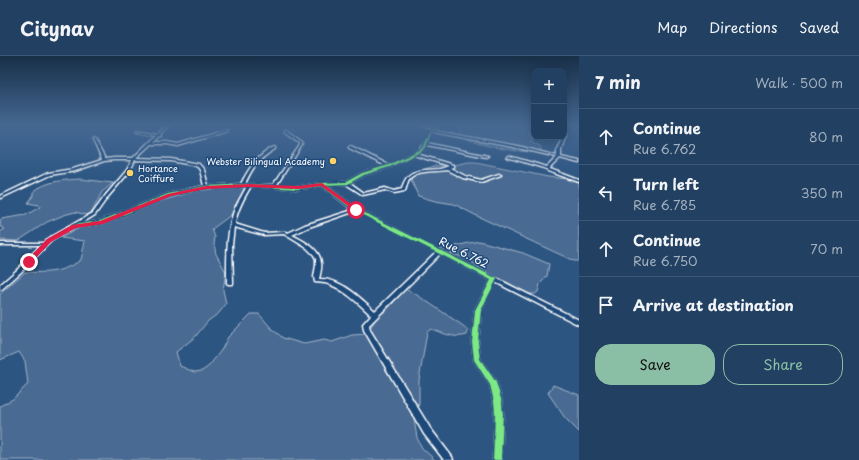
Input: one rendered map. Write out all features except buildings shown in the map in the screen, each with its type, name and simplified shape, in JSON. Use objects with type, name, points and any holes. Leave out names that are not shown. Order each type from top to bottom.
[{"type":"street","points":[[96,144],[104,160]]},
{"type":"street","points":[[0,288],[24,266],[44,244],[94,214],[129,170],[134,159],[149,144]]},
{"type":"street","points":[[172,144],[182,144]]},
{"type":"street","points":[[274,186],[301,144]]},
{"type":"street","points":[[74,226],[101,222],[170,195],[206,187],[250,185],[298,188],[322,184],[347,183],[364,174],[390,166],[424,148],[426,144],[486,156]]},
{"type":"street","points":[[503,144],[579,162]]},
{"type":"street","points":[[548,168],[559,157],[559,149],[561,144]]},
{"type":"street","points":[[350,147],[390,166]]},
{"type":"street","points":[[243,185],[253,165],[274,148]]},
{"type":"street","points":[[347,183],[363,194],[385,189],[399,192],[404,190],[406,181],[412,175],[452,166],[414,154]]},
{"type":"street","points":[[508,157],[548,168],[549,170],[579,180]]},
{"type":"street","points":[[0,197],[39,178],[104,160],[171,160],[198,165],[202,170],[206,187]]},
{"type":"street","points":[[447,168],[464,177],[481,181],[499,175]]},
{"type":"street","name":"Rue 6.762","points":[[322,184],[356,210],[494,279],[478,310],[475,342],[477,360],[493,384],[498,402],[499,414],[497,460]]},
{"type":"street","points":[[230,283],[229,253],[232,225],[241,199],[250,185]]},
{"type":"street","points":[[288,235],[307,226],[356,210]]},
{"type":"street","points":[[232,225],[264,234],[285,233],[316,253],[319,265],[317,281],[324,280],[342,288],[375,315]]},
{"type":"street","points":[[0,244],[44,244]]},
{"type":"street","points":[[440,251],[366,324],[367,330],[427,431],[449,460]]},
{"type":"street","points":[[494,279],[579,323]]},
{"type":"shaded area","points":[[482,144],[536,144],[540,146],[542,153],[520,151]]},
{"type":"shaded area","points":[[468,162],[476,162],[548,177],[579,180],[579,261],[574,261],[454,204],[418,196],[411,179],[413,172],[435,166],[450,166]]},
{"type":"shaded area","points":[[80,179],[113,183],[102,192],[92,212],[87,215],[75,212],[64,215],[47,222],[18,241],[0,240],[0,232],[5,229],[0,226],[1,219],[26,215],[40,207],[39,205],[28,203],[33,196],[33,192],[38,188],[49,183]]},
{"type":"shaded area","points":[[229,187],[245,188],[231,215],[212,229],[215,237],[214,244],[216,254],[226,272],[223,290],[226,304],[219,313],[208,321],[195,337],[176,352],[180,366],[194,372],[202,371],[209,366],[222,349],[228,337],[251,314],[259,314],[272,329],[283,338],[304,344],[324,340],[332,342],[352,335],[366,334],[378,316],[387,310],[405,289],[417,295],[468,330],[467,335],[462,336],[449,335],[431,329],[427,332],[419,380],[419,404],[414,419],[417,438],[422,448],[435,460],[0,460],[0,406],[13,399],[28,384],[25,361],[19,352],[0,360],[0,294],[25,272],[61,270],[81,260],[85,241],[61,238],[81,227],[103,224],[154,203],[196,191]]},
{"type":"shaded area","points":[[479,241],[523,253],[549,264],[547,276],[540,284],[538,292],[535,294],[528,294],[483,270],[469,260],[451,253],[449,249],[455,246]]},
{"type":"shaded area","points":[[553,385],[579,395],[579,432],[565,418],[548,393]]},
{"type":"cycle path","points":[[74,226],[101,222],[169,195],[206,187],[250,185],[297,188],[347,183],[363,174],[389,166],[420,151],[424,148],[426,144]]},
{"type":"cycle path","points":[[322,184],[356,210],[494,279],[478,310],[475,342],[477,360],[493,384],[498,402],[499,414],[497,460]]},
{"type":"place","name":"Webster Bilingual Academy","points":[[333,161]]},
{"type":"place","name":"Hortance Coiffure","points":[[130,173]]},
{"type":"route","points":[[29,262],[40,248],[49,240],[74,226],[101,222],[133,208],[170,195],[206,187],[250,185],[298,188],[322,184],[356,210]]}]
